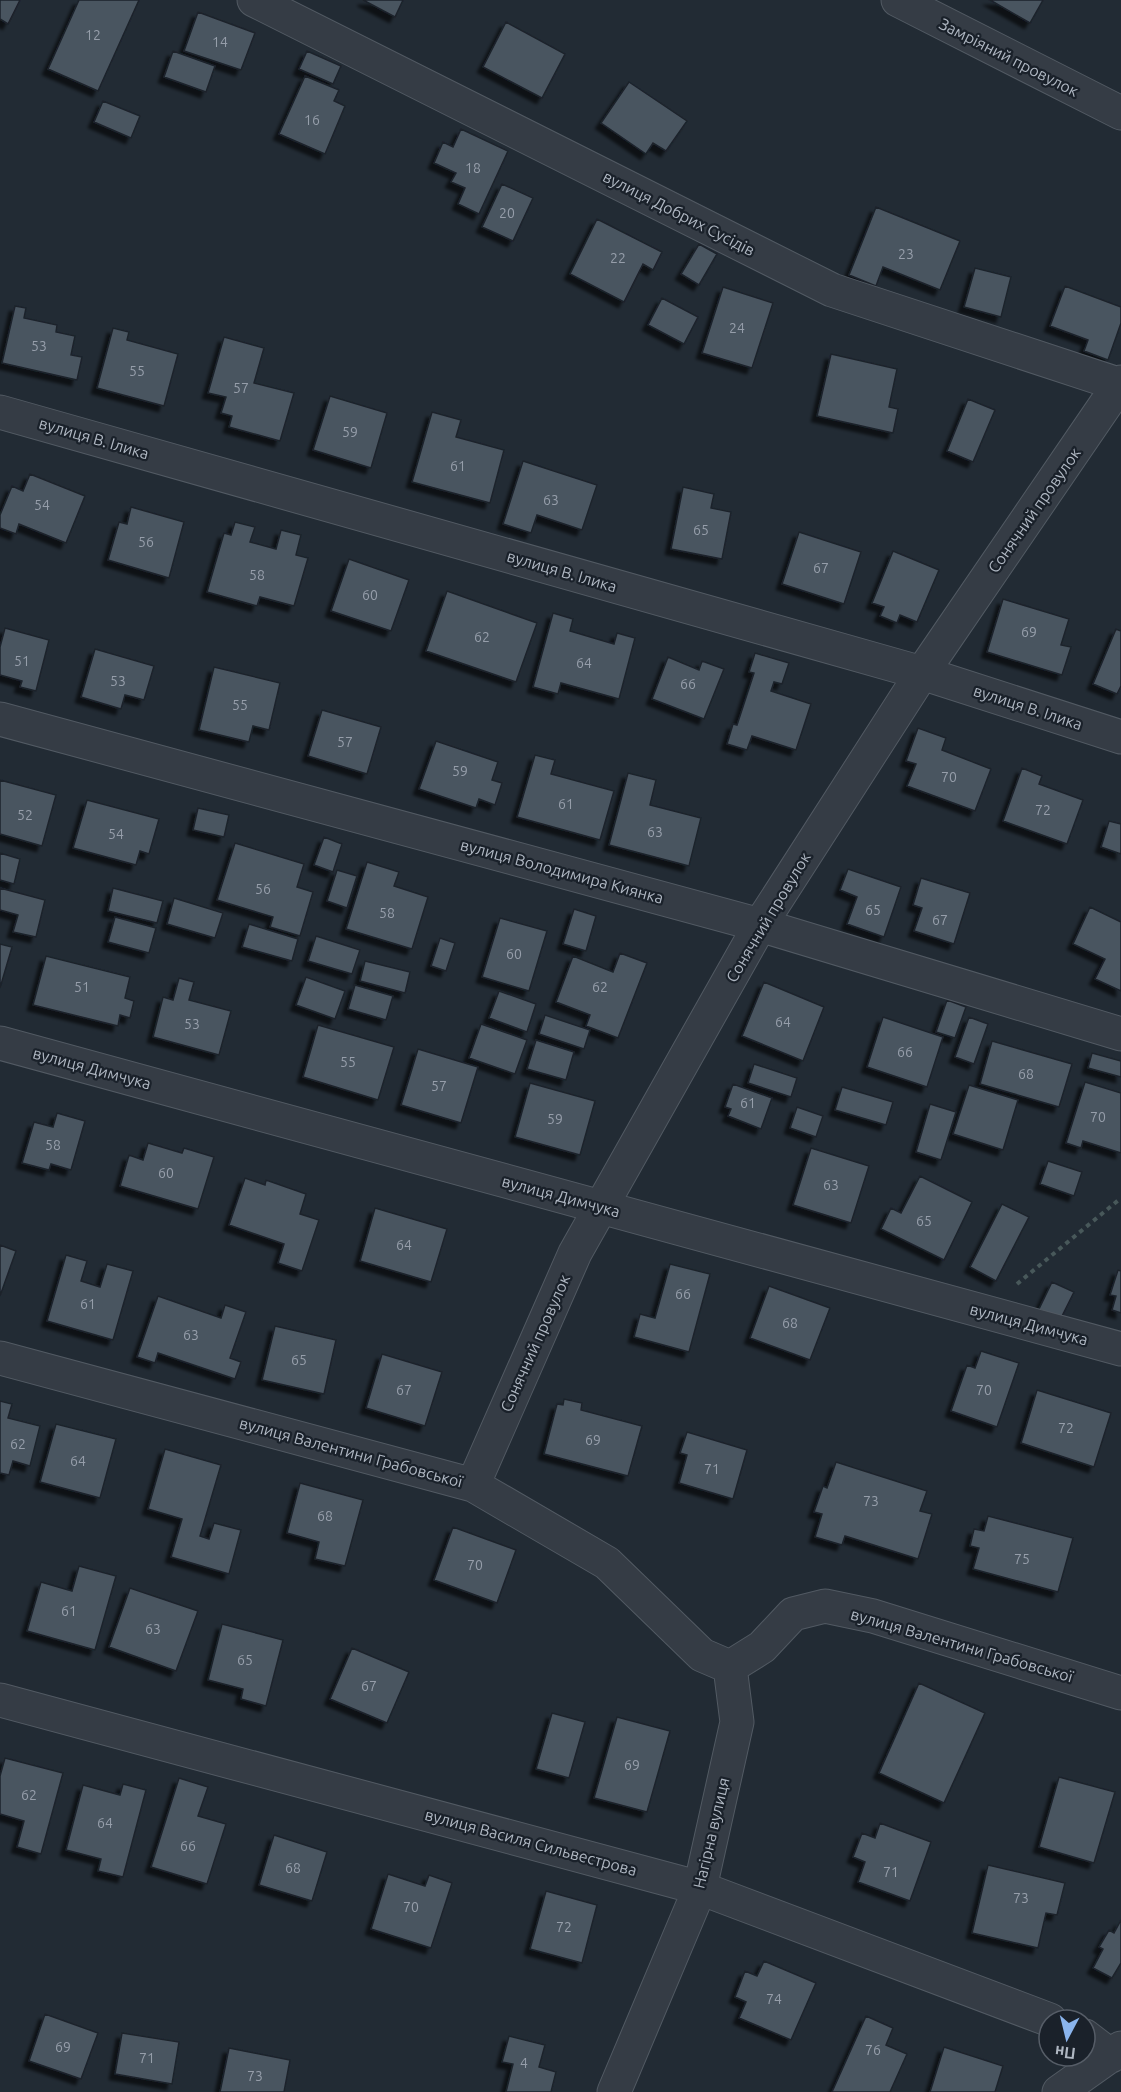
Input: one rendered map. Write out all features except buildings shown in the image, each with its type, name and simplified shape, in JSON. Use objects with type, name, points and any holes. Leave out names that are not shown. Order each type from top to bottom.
[{"type":"street","name":"вулиця Добрих Сусідів","points":[[254,0],[832,290],[1120,384]]},
{"type":"street","name":"Замріяний провулок","points":[[898,0],[1121,113]]},
{"type":"street","name":"Сонячний провулок","points":[[473,1485],[575,1253],[760,925],[922,673],[1120,384]]},
{"type":"street","name":"вулиця В. Ілика","points":[[0,412],[922,673],[1121,737]]},
{"type":"street","name":"вулиця Володимира Киянка","points":[[0,719],[760,925],[1121,1034]]},
{"type":"street","name":"вулиця Димчука","points":[[0,1043],[1121,1349]]},
{"type":"street","name":"вулиця Валентини Грабовської","points":[[0,1358],[473,1485],[607,1563],[702,1655],[730,1667],[762,1647],[792,1614],[825,1606],[873,1616],[1121,1693]]},
{"type":"street","name":"Нагірна вулиця","points":[[614,2092],[700,1888],[737,1722],[730,1667]]},
{"type":"street","name":"вулиця Василя Сильвестрова","points":[[0,1700],[700,1888],[1037,2015]]},
{"type":"street","points":[[1059,2092],[1116,2052],[1097,2042]]},
{"type":"path","points":[[984,1311],[1121,1198]]}]
